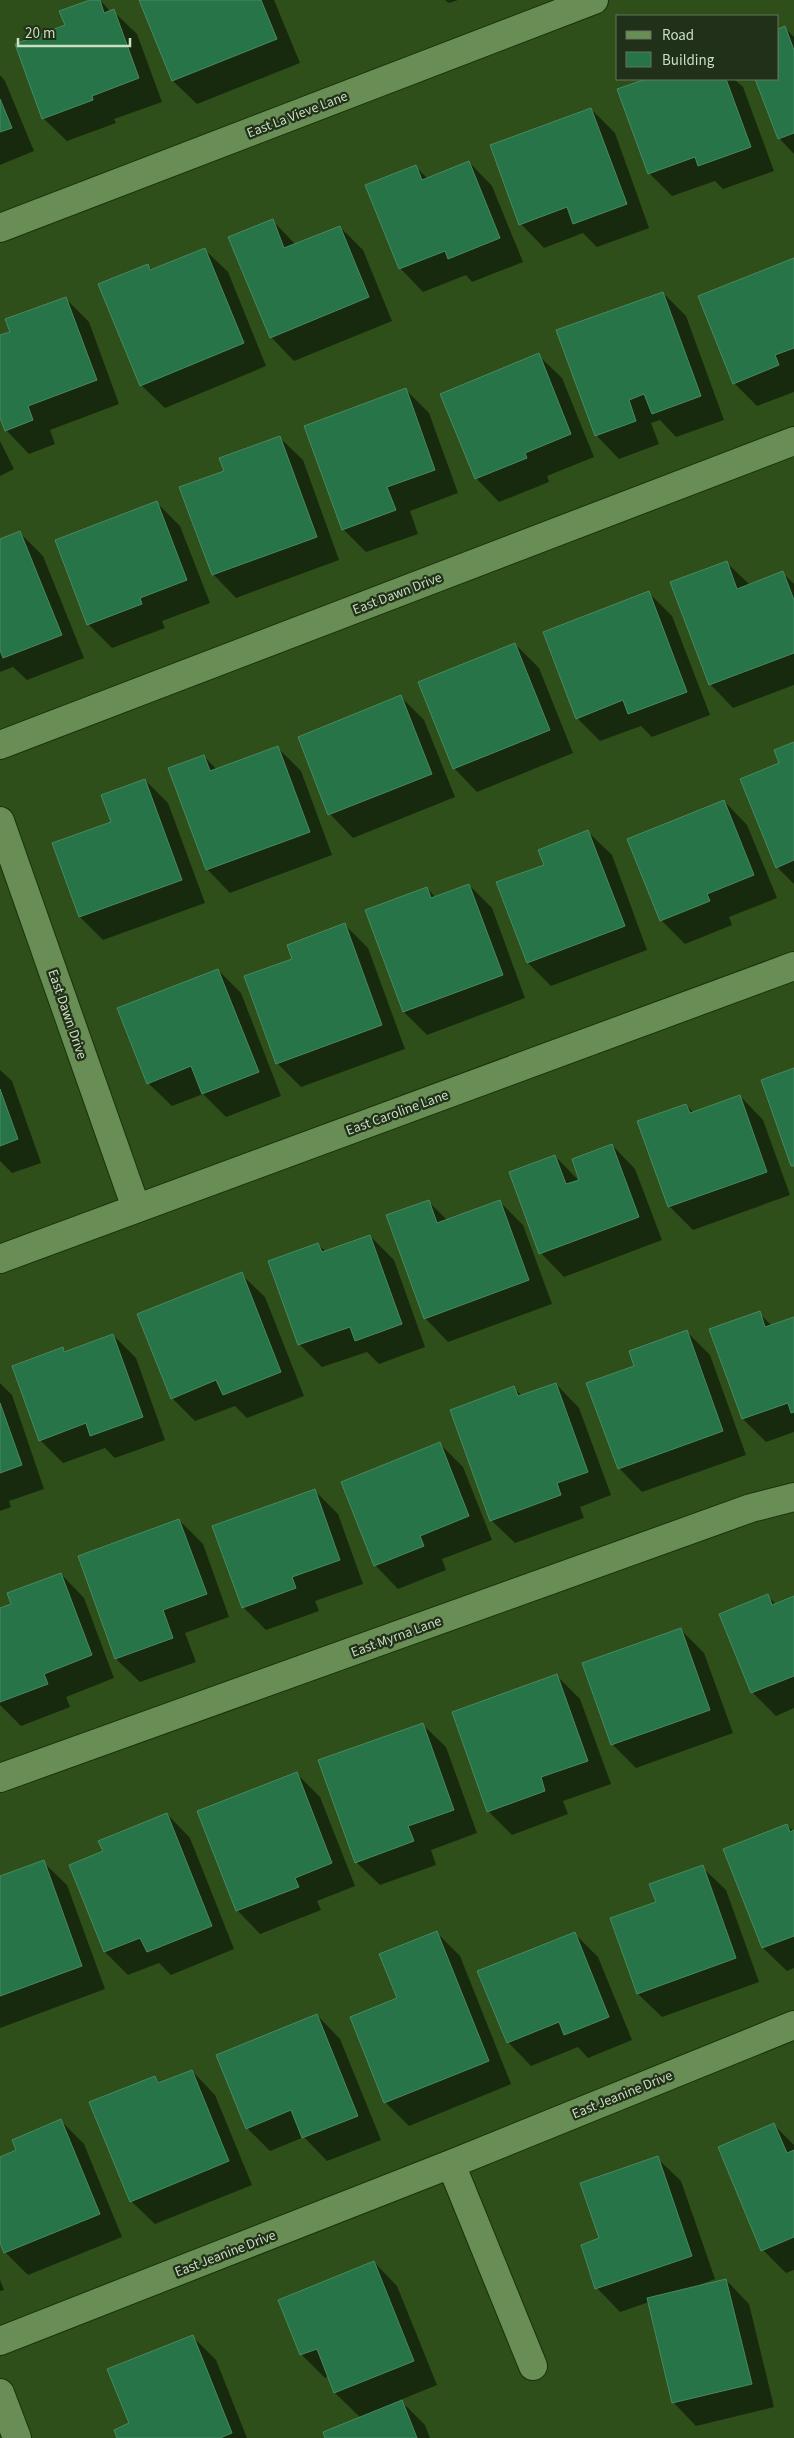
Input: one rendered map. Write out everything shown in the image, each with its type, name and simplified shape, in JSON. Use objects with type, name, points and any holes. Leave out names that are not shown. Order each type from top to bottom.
[{"type":"street","name":"East La Vieve Lane","points":[[0,228],[594,0]]},
{"type":"street","name":"East Dawn Drive","points":[[0,745],[794,441]]},
{"type":"street","name":"East Dawn Drive","points":[[0,820],[136,1208]]},
{"type":"street","name":"East Caroline Lane","points":[[0,1258],[794,966]]},
{"type":"street","name":"East Myrna Lane","points":[[0,1778],[751,1508],[794,1497]]},
{"type":"street","name":"East Jeanine Drive","points":[[0,2341],[451,2164],[794,2024]]},
{"type":"street","points":[[451,2164],[533,2366]]},
{"type":"street","points":[[0,2393],[17,2438]]},
{"type":"building","points":[[90,0],[100,0],[104,13],[114,9],[139,78],[92,96],[93,100],[42,119],[15,44],[65,25],[59,11]]},
{"type":"building","points":[[139,0],[261,0],[277,39],[172,81]]},
{"type":"building","points":[[785,26],[794,50],[794,133],[778,139],[755,80],[779,80],[779,29]]},
{"type":"building","points":[[643,80],[726,80],[751,147],[698,166],[695,157],[648,174],[617,89]]},
{"type":"building","points":[[0,99],[12,128],[0,132]]},
{"type":"building","points":[[591,108],[627,204],[573,224],[567,207],[519,225],[490,145]]},
{"type":"building","points":[[469,161],[500,238],[448,259],[445,251],[399,269],[365,185],[416,165],[422,180]]},
{"type":"building","points":[[273,219],[284,248],[340,226],[369,297],[270,338],[228,237]]},
{"type":"building","points":[[205,248],[244,343],[140,386],[98,284],[148,264],[150,270]]},
{"type":"building","points":[[794,258],[794,348],[775,355],[779,365],[733,384],[698,296]]},
{"type":"building","points":[[663,292],[701,396],[652,414],[644,394],[629,400],[636,421],[595,436],[556,330]]},
{"type":"building","points":[[66,297],[97,380],[28,406],[33,420],[5,431],[0,418],[0,335],[10,332],[5,319]]},
{"type":"building","points":[[539,353],[571,434],[525,453],[527,458],[475,479],[440,394]]},
{"type":"building","points":[[406,388],[435,470],[387,487],[396,510],[342,530],[304,426]]},
{"type":"building","points":[[280,436],[317,537],[212,575],[179,487],[224,471],[219,458]]},
{"type":"building","points":[[157,501],[187,580],[140,598],[142,604],[87,625],[55,540]]},
{"type":"building","points":[[20,531],[62,635],[3,658],[0,650],[0,539]]},
{"type":"building","points":[[727,561],[737,589],[783,571],[794,600],[794,653],[709,685],[670,582]]},
{"type":"building","points":[[649,591],[687,692],[628,714],[623,700],[576,719],[543,632]]},
{"type":"building","points":[[515,643],[550,730],[453,769],[418,682]]},
{"type":"building","points":[[401,695],[432,774],[328,815],[298,737]]},
{"type":"building","points":[[794,742],[794,860],[776,868],[740,779],[779,763],[774,750]]},
{"type":"building","points":[[278,746],[310,832],[206,870],[168,768],[204,755],[210,771]]},
{"type":"building","points":[[145,779],[182,880],[79,917],[52,843],[111,822],[101,795]]},
{"type":"building","points":[[724,800],[754,875],[707,894],[710,901],[660,921],[627,839]]},
{"type":"building","points":[[588,830],[625,926],[527,963],[496,882],[544,865],[538,850]]},
{"type":"building","points":[[469,884],[503,975],[403,1012],[365,910],[427,887],[431,898]]},
{"type":"building","points":[[345,923],[382,1025],[276,1064],[244,976],[292,959],[287,945]]},
{"type":"building","points":[[218,969],[259,1072],[202,1094],[191,1066],[147,1084],[117,1008]]},
{"type":"building","points":[[794,1068],[794,1166],[791,1166],[761,1080]]},
{"type":"building","points":[[0,1089],[18,1139],[0,1146]]},
{"type":"building","points":[[740,1095],[767,1172],[668,1207],[637,1121],[686,1104],[690,1113]]},
{"type":"building","points":[[612,1144],[639,1217],[539,1254],[509,1172],[555,1155],[566,1184],[579,1180],[572,1159]]},
{"type":"building","points":[[429,1200],[437,1223],[500,1200],[529,1280],[424,1319],[386,1215]]},
{"type":"building","points":[[370,1235],[402,1324],[355,1341],[350,1327],[298,1345],[268,1261],[318,1243],[322,1252]]},
{"type":"building","points":[[242,1272],[281,1372],[223,1395],[216,1380],[171,1399],[137,1314]]},
{"type":"building","points":[[760,1311],[765,1327],[794,1317],[794,1412],[791,1413],[788,1403],[742,1419],[709,1329]]},
{"type":"building","points":[[687,1330],[723,1431],[618,1469],[586,1383],[634,1366],[629,1351]]},
{"type":"building","points":[[113,1334],[143,1417],[90,1436],[86,1423],[39,1441],[12,1366],[63,1347],[64,1352]]},
{"type":"building","points":[[556,1383],[588,1472],[557,1483],[561,1495],[490,1521],[450,1410],[514,1386],[518,1396]]},
{"type":"building","points":[[0,1403],[22,1465],[0,1473]]},
{"type":"building","points":[[440,1442],[469,1516],[420,1536],[424,1546],[374,1566],[341,1482]]},
{"type":"building","points":[[315,1489],[340,1560],[292,1577],[296,1588],[242,1608],[212,1526]]},
{"type":"building","points":[[179,1519],[207,1594],[163,1610],[173,1638],[115,1659],[78,1556]]},
{"type":"building","points":[[61,1573],[92,1655],[44,1674],[48,1684],[0,1702],[0,1608],[11,1604],[7,1593]]},
{"type":"building","points":[[768,1594],[772,1605],[794,1596],[794,1676],[751,1693],[719,1614]]},
{"type":"building","points":[[681,1628],[710,1710],[611,1745],[582,1663]]},
{"type":"building","points":[[557,1674],[588,1761],[541,1777],[545,1791],[487,1812],[452,1712]]},
{"type":"building","points":[[423,1723],[454,1810],[408,1826],[414,1841],[355,1863],[318,1760]]},
{"type":"building","points":[[297,1772],[332,1863],[295,1878],[299,1887],[236,1911],[197,1811]]},
{"type":"building","points":[[167,1813],[212,1926],[147,1952],[140,1938],[104,1952],[69,1865],[103,1851],[98,1841]]},
{"type":"building","points":[[787,1824],[790,1832],[794,1830],[794,1936],[762,1948],[723,1849]]},
{"type":"building","points":[[44,1860],[82,1966],[0,1996],[0,1876]]},
{"type":"building","points":[[703,1865],[736,1958],[637,1994],[610,1918],[656,1902],[649,1884]]},
{"type":"building","points":[[437,1931],[489,2061],[384,2103],[350,2017],[397,1998],[379,1954]]},
{"type":"building","points":[[575,1932],[609,2017],[564,2035],[559,2022],[507,2043],[477,1971]]},
{"type":"building","points":[[317,2014],[358,2116],[302,2138],[291,2110],[246,2129],[216,2055]]},
{"type":"building","points":[[192,2070],[229,2161],[130,2202],[89,2102],[155,2076],[158,2083]]},
{"type":"building","points":[[61,2119],[100,2214],[4,2253],[0,2243],[0,2157],[16,2150],[12,2140]]},
{"type":"building","points":[[774,2123],[787,2153],[794,2150],[794,2237],[761,2251],[718,2147]]},
{"type":"building","points":[[658,2156],[692,2256],[595,2289],[581,2245],[599,2238],[580,2183]]},
{"type":"building","points":[[374,2261],[414,2361],[334,2393],[317,2349],[300,2355],[278,2300]]},
{"type":"building","points":[[726,2279],[752,2384],[672,2403],[647,2298]]},
{"type":"building","points":[[193,2335],[232,2433],[220,2438],[117,2438],[114,2430],[129,2423],[107,2369]]},
{"type":"building","points":[[402,2400],[417,2438],[325,2438],[323,2432]]}]
